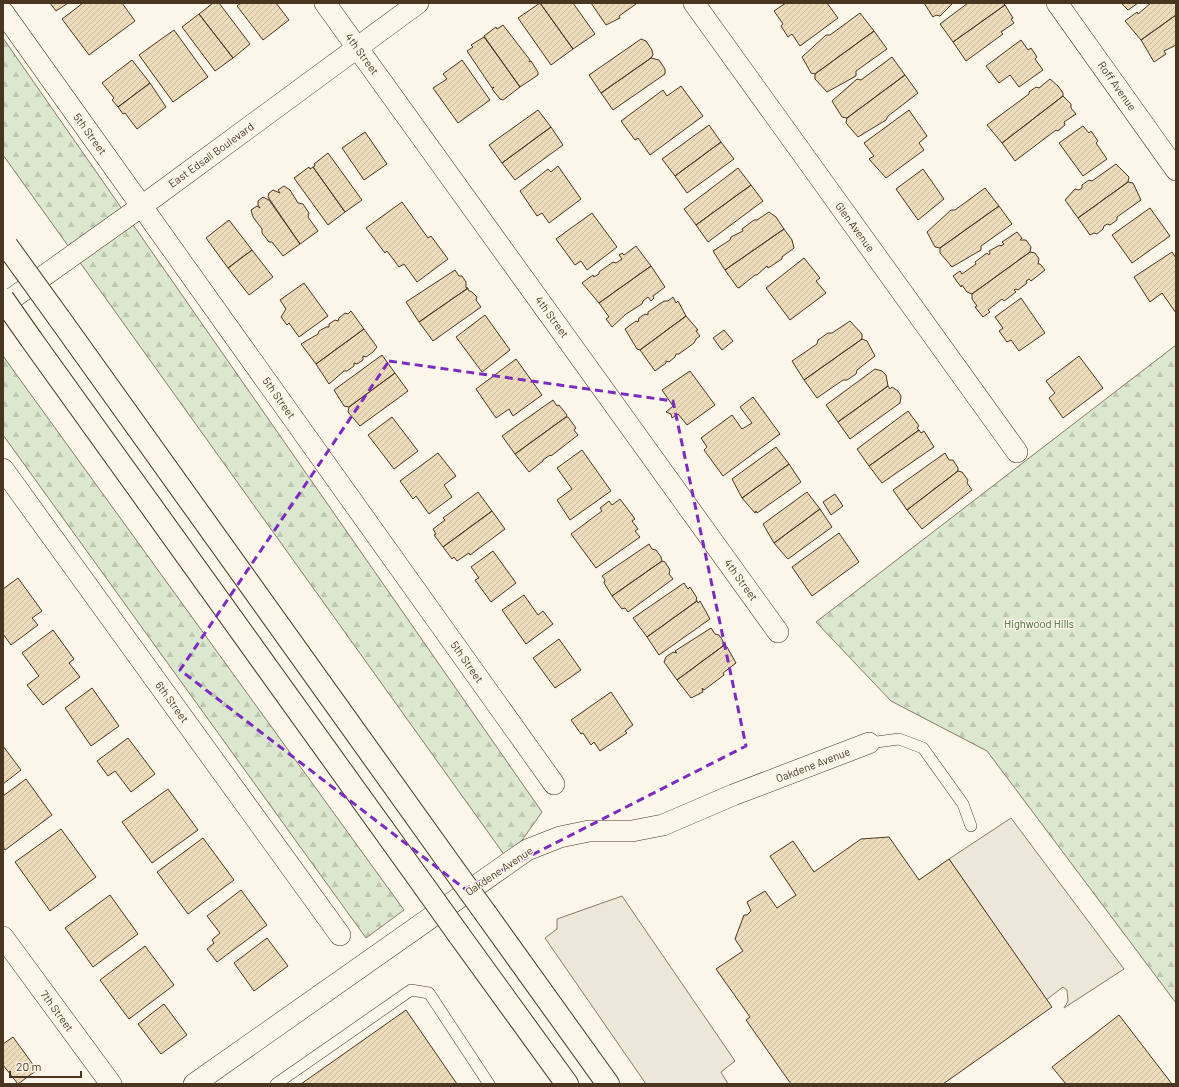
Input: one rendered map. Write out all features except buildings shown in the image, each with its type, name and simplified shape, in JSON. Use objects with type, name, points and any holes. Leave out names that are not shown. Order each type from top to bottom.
[{"type":"highway","points":[[5,244],[608,1084]]},
{"type":"highway","points":[[3,300],[560,1078]]},
{"type":"street","name":"4th Street","points":[[325,3],[778,632]]},
{"type":"street","name":"East Edsall Boulevard","points":[[3,305],[142,206],[418,3]]},
{"type":"street","name":"Glen Avenue","points":[[694,3],[1017,452]]},
{"type":"street","name":"Roff Avenue","points":[[1058,3],[1176,170]]},
{"type":"street","name":"5th Street","points":[[3,12],[554,784]]},
{"type":"street","name":"6th Street","points":[[3,469],[340,935]]},
{"type":"street","name":"Oakdene Avenue","points":[[194,1084],[527,850],[560,837],[589,831],[632,831],[663,825],[733,795],[869,743]]},
{"type":"street","name":"7th Street","points":[[3,937],[111,1084]]},
{"type":"lane","points":[[869,743],[899,739],[923,748],[963,804],[971,826]]},
{"type":"lane","points":[[276,1084],[411,990],[429,993],[490,1084]]},
{"type":"highlighted area","points":[[389,361],[673,401],[746,746],[465,889],[180,670]]},
{"type":"green space","points":[[3,38],[542,812],[508,860],[3,155]]},
{"type":"green space","name":"Highwood Hills","points":[[1176,345],[1176,1003],[987,751],[891,701],[816,622]]},
{"type":"green space","points":[[3,356],[404,910],[366,938],[3,435]]},
{"type":"shaded area","points":[[1011,818],[1124,969],[1064,1008],[1068,1001],[1067,990],[1063,987],[1046,1000],[949,859]]},
{"type":"shaded area","points":[[622,896],[735,1061],[721,1072],[728,1084],[646,1084],[545,938],[557,929],[557,919]]}]
